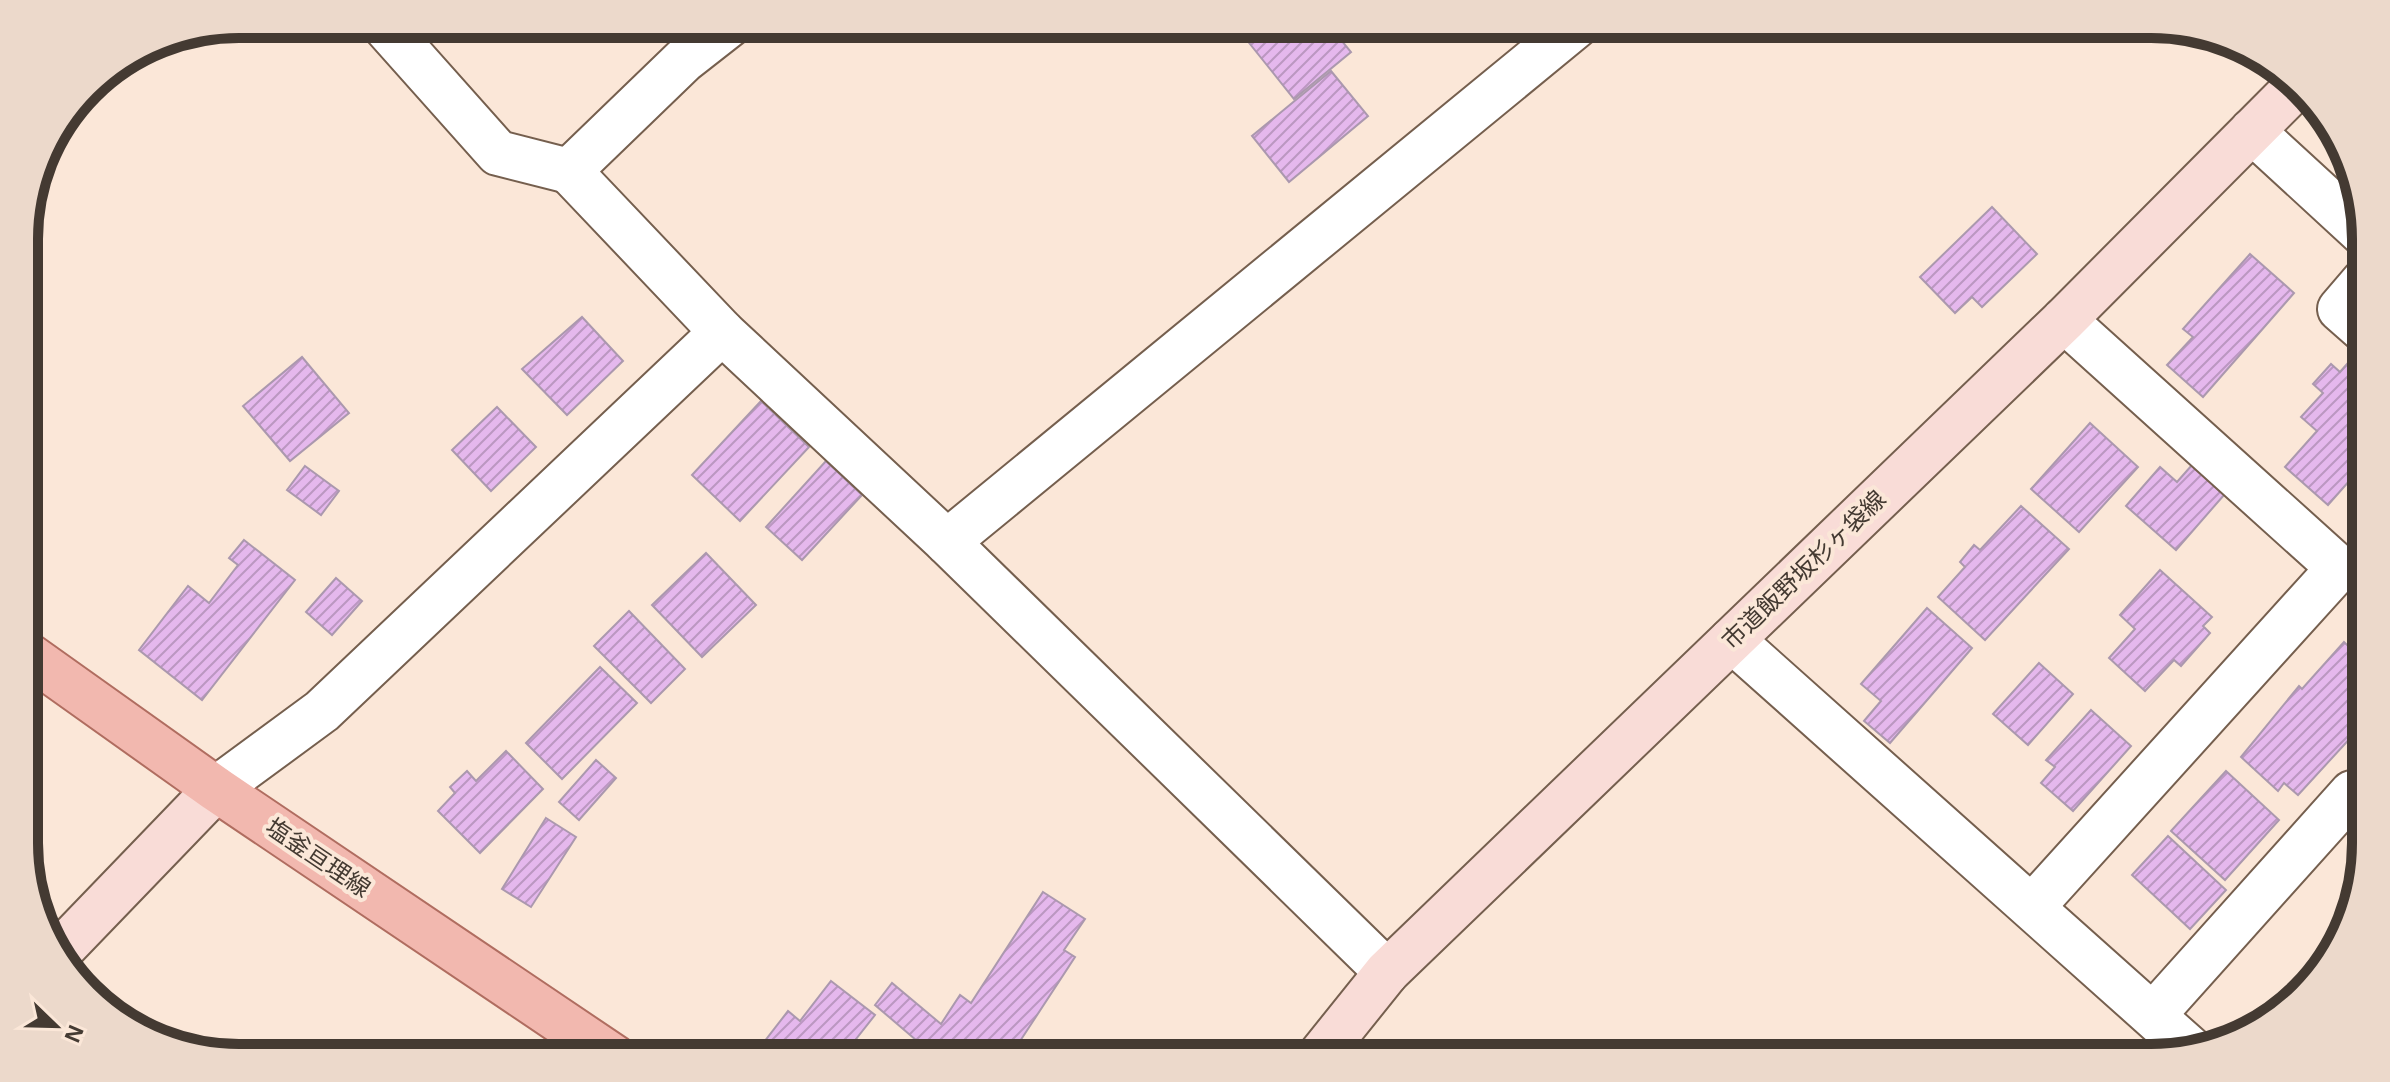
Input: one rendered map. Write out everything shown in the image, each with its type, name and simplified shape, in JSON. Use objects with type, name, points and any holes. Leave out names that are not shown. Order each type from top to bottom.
[{"type":"main road","name":"塩釜亘理線","points":[[38,662],[216,789],[594,1044]]},
{"type":"street","points":[[395,38],[498,153],[569,171],[722,332],[947,542],[1387,972]]},
{"type":"street","points":[[569,171],[684,60],[712,38]]},
{"type":"street","points":[[947,542],[1561,38]]},
{"type":"street","name":"市道飯野坂杉ヶ袋線","points":[[1329,1044],[1387,972],[2064,320],[2289,94]]},
{"type":"street","points":[[2252,131],[2351,222]]},
{"type":"street","points":[[2352,295],[2340,309],[2352,320]]},
{"type":"street","points":[[2032,907],[2339,568],[2064,320]]},
{"type":"street","points":[[66,945],[216,789],[322,711],[722,332]]},
{"type":"street","points":[[1732,640],[2182,1041]]},
{"type":"street","points":[[2153,1015],[2352,802]]},
{"type":"building","points":[[1245,38],[1340,38],[1351,52],[1294,99]]},
{"type":"building","points":[[1331,71],[1368,116],[1289,182],[1252,136]]},
{"type":"building","points":[[1992,207],[2037,254],[1982,307],[1972,297],[1955,313],[1920,277]]},
{"type":"building","points":[[2250,254],[2294,293],[2203,397],[2167,365],[2193,337],[2183,329]]},
{"type":"building","points":[[582,317],[623,361],[567,415],[522,369]]},
{"type":"building","points":[[302,357],[349,413],[290,461],[243,406]]},
{"type":"building","points":[[2352,358],[2352,478],[2328,505],[2285,467],[2317,431],[2301,417],[2323,393],[2313,384],[2331,364],[2340,372]]},
{"type":"building","points":[[761,401],[809,447],[740,521],[692,475]]},
{"type":"building","points":[[497,407],[536,447],[491,491],[452,450]]},
{"type":"building","points":[[2090,423],[2138,467],[2079,532],[2031,489]]},
{"type":"building","points":[[826,461],[862,495],[802,560],[766,527]]},
{"type":"building","points":[[2192,465],[2224,495],[2176,550],[2126,506],[2160,467],[2177,482]]},
{"type":"building","points":[[305,466],[339,491],[321,515],[287,490]]},
{"type":"building","points":[[2021,506],[2069,549],[1985,640],[1938,597],[1965,567],[1960,562],[1974,545],[1980,550]]},
{"type":"building","points":[[244,540],[295,580],[202,700],[139,650],[188,586],[209,603],[238,565],[229,558]]},
{"type":"building","points":[[706,553],[756,605],[702,657],[652,605]]},
{"type":"building","points":[[2160,570],[2212,617],[2203,626],[2210,633],[2181,666],[2174,660],[2145,691],[2109,658],[2135,629],[2120,615]]},
{"type":"building","points":[[336,578],[362,601],[332,635],[306,612]]},
{"type":"building","points":[[1927,608],[1972,648],[1890,743],[1864,721],[1881,701],[1861,684]]},
{"type":"building","points":[[629,611],[685,669],[651,703],[594,646]]},
{"type":"building","points":[[2344,642],[2352,650],[2352,736],[2298,795],[2284,783],[2278,791],[2241,757],[2299,686],[2302,689]]},
{"type":"building","points":[[2039,663],[2073,694],[2028,745],[1993,714]]},
{"type":"building","points":[[600,667],[637,703],[562,779],[526,743]]},
{"type":"building","points":[[2091,710],[2131,746],[2073,811],[2041,783],[2055,767],[2046,760]]},
{"type":"building","points":[[506,751],[543,789],[480,853],[438,811],[455,793],[450,787],[467,771],[476,781]]},
{"type":"building","points":[[596,760],[616,778],[579,820],[559,802]]},
{"type":"building","points":[[2226,771],[2279,820],[2225,880],[2171,831]]},
{"type":"building","points":[[546,818],[576,837],[531,907],[502,889]]},
{"type":"building","points":[[2168,836],[2226,890],[2190,929],[2132,875]]},
{"type":"building","points":[[1043,892],[1085,919],[1064,950],[1075,957],[1018,1044],[921,1044],[875,1005],[892,983],[941,1024],[960,995],[971,1003]]},
{"type":"building","points":[[831,981],[875,1015],[852,1044],[763,1044],[788,1011],[800,1021]]}]
